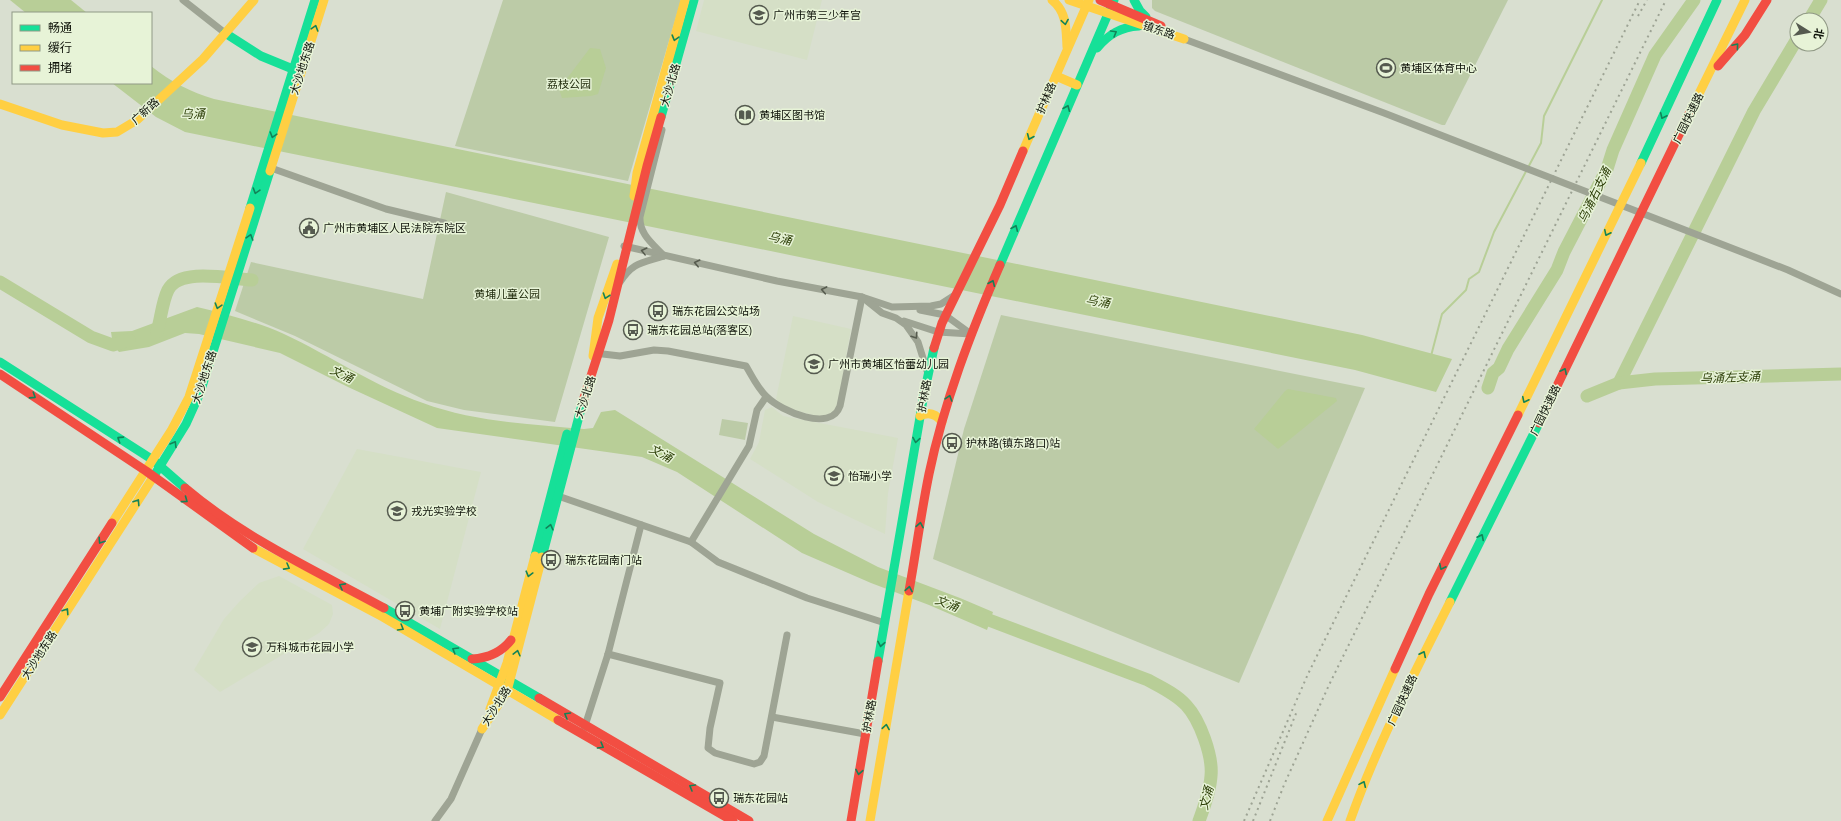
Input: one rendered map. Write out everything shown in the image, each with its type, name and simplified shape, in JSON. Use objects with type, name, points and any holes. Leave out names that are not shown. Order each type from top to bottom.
[{"type":"main road","name":"广新路","points":[[0,104],[62,126],[103,133],[117,132],[137,120],[203,58],[254,0]]},
{"type":"main road","name":"大沙地东路","points":[[0,715],[157,463],[179,436],[196,403],[210,346],[297,71],[315,0]]},
{"type":"main road","name":"大沙地东路","points":[[297,71],[324,0]]},
{"type":"main road","name":"大沙北路","points":[[632,228],[637,173],[685,0]]},
{"type":"main road","name":"大沙北路","points":[[482,729],[505,684],[558,496],[561,469],[575,405],[597,354],[598,318],[632,228],[645,184],[669,87],[694,0]]},
{"type":"main road","points":[[1052,0],[1061,8],[1065,17],[1067,50]]},
{"type":"main road","name":"镇东路","points":[[1069,0],[1111,6]]},
{"type":"main road","name":"镇东路","points":[[1100,0],[1146,23],[1184,39]]},
{"type":"main road","points":[[1090,55],[1111,34],[1128,26],[1146,23],[1134,0]]},
{"type":"main road","name":"广园快速路","points":[[1350,821],[1360,793],[1399,705],[1544,413],[1745,0]]},
{"type":"main road","points":[[1709,74],[1735,48],[1751,27],[1767,0]]},
{"type":"main road","name":"广园快速路","points":[[1327,821],[1429,594],[1613,223],[1680,81],[1721,2]]},
{"type":"main road","name":"护林路","points":[[851,821],[920,416],[938,332],[955,294],[997,211],[1088,3]]},
{"type":"main road","name":"护林路","points":[[870,821],[926,490],[942,422],[971,334],[984,302],[1111,6]]},
{"type":"main road","points":[[225,33],[243,46],[297,71]]},
{"type":"main road","points":[[1056,76],[1077,85]]},
{"type":"main road","name":"大沙地东路","points":[[233,271],[271,168],[271,154]]},
{"type":"main road","name":"大沙北路","points":[[505,684],[513,636],[561,469],[590,382],[617,286],[626,246]]},
{"type":"main road","points":[[0,362],[157,463],[200,500],[260,541],[386,609],[470,659],[505,684]]},
{"type":"main road","points":[[0,374],[150,474],[253,548],[505,684],[733,821]]},
{"type":"main road","points":[[920,416],[931,413],[935,414],[942,422]]},
{"type":"main road","name":"大沙地东路","points":[[0,697],[150,474]]},
{"type":"main road","points":[[470,659],[483,659],[499,652],[508,645],[513,636]]},
{"type":"main road","points":[[583,730],[749,821]]},
{"type":"street","points":[[183,0],[225,33]]},
{"type":"street","points":[[1184,39],[1384,113],[1788,270],[1841,294]]},
{"type":"street","points":[[271,168],[386,209],[444,223]]},
{"type":"street","points":[[632,228],[645,236],[665,256]]},
{"type":"street","points":[[626,246],[777,281],[862,297],[892,307],[927,307],[941,304],[955,294]]},
{"type":"street","points":[[617,286],[630,269],[636,265],[665,256]]},
{"type":"street","points":[[862,297],[882,313],[896,318],[938,332],[971,334]]},
{"type":"street","points":[[597,354],[620,356],[654,350],[668,351],[746,366],[766,397],[783,410],[795,414],[824,419],[833,417],[837,413],[862,297]]},
{"type":"street","points":[[909,308],[945,315],[971,334]]},
{"type":"street","points":[[896,318],[906,325],[918,342],[928,374]]},
{"type":"street","points":[[691,542],[711,507],[750,446],[757,410],[766,397]]},
{"type":"street","points":[[558,496],[691,542],[718,562],[807,598],[885,623]]},
{"type":"street","points":[[583,730],[608,654],[641,525]]},
{"type":"street","points":[[608,654],[720,683],[708,741],[708,748],[715,753],[740,759],[750,764],[760,762],[764,756],[788,635]]},
{"type":"street","points":[[772,717],[865,734]]},
{"type":"street","points":[[435,821],[451,799],[482,729]]},
{"type":"shaded area","name":"广州市第三少年宫","points":[[704,0],[822,0],[807,60],[696,31]]},
{"type":"shaded area","name":"广州市黄埔区怡蕾幼儿园","points":[[793,316],[851,329],[838,403],[833,414],[820,417],[780,406],[776,399]]},
{"type":"shaded area","name":"怡瑞小学","points":[[772,407],[783,416],[898,438],[888,493],[885,534],[818,502],[750,459],[759,442],[765,410]]},
{"type":"shaded area","name":"戎光实验学校","points":[[357,449],[481,472],[440,629],[303,549]]},
{"type":"shaded area","name":"万科城市花园小学","points":[[279,576],[332,605],[333,614],[329,624],[319,633],[220,692],[194,670],[224,619],[239,602],[259,583]]},
{"type":"green space","name":"荔枝公园","points":[[503,0],[681,0],[628,181],[455,146]]},
{"type":"green space","name":"黄埔区体育中心","points":[[1152,0],[1508,0],[1445,125],[1442,125],[1155,11],[1152,8]]},
{"type":"green space","name":"黄埔儿童公园","points":[[446,192],[609,237],[555,422],[464,410],[427,401],[295,336],[235,311],[251,262],[423,299]]},
{"type":"green space","points":[[1001,315],[1365,388],[1239,683],[933,559],[964,429]]},
{"type":"green space","points":[[722,419],[748,423],[745,440],[719,435]]},
{"type":"water","points":[[10,0],[71,0],[86,12],[25,12]]},
{"type":"water","points":[[590,48],[600,49],[606,68],[598,94],[591,96],[562,98],[559,89]]},
{"type":"water","name":"乌涌","points":[[152,67],[181,86],[214,99],[1362,335],[1452,359],[1436,392],[1355,370],[185,132],[156,117],[113,84],[152,84]]},
{"type":"water","points":[[197,307],[241,319],[284,334],[387,388],[423,403],[462,414],[523,424],[584,429],[593,428],[601,412],[615,410],[814,534],[878,567],[993,612],[987,630],[802,553],[677,472],[642,457],[437,428],[348,387],[280,353],[199,334],[185,333],[149,347],[119,352],[113,345],[111,332],[132,331]]},
{"type":"water","points":[[1288,389],[1336,398],[1337,401],[1278,449],[1254,429]]},
{"type":"waterway","points":[[1431,356],[1442,314],[1466,290],[1469,279],[1479,272],[1494,232],[1541,143],[1544,116],[1602,0]]},
{"type":"waterway","name":"乌涌右支涌","points":[[1488,388],[1493,373],[1499,368],[1508,349],[1557,270],[1564,252],[1607,169],[1613,150],[1655,55],[1694,0]]},
{"type":"waterway","name":"乌涌右支涌","points":[[1814,12],[1821,0]]},
{"type":"waterway","name":"乌涌右支涌","points":[[1619,383],[1754,111],[1789,52]]},
{"type":"waterway","points":[[157,332],[166,295],[174,283],[194,276],[252,280]]},
{"type":"waterway","name":"文涌","points":[[0,282],[91,337],[113,345],[129,340]]},
{"type":"waterway","name":"乌涌左支涌","points":[[1587,396],[1619,383],[1655,379],[1841,374]]},
{"type":"waterway","name":"文涌","points":[[973,614],[1148,680],[1178,697],[1186,705],[1201,729],[1210,759],[1211,776],[1209,788],[1199,821]]},
{"type":"railway","points":[[1244,821],[1308,674],[1640,0]]},
{"type":"railway","points":[[1638,16],[1647,0]]},
{"type":"railway","points":[[1270,821],[1284,785],[1329,685],[1666,0]]},
{"type":"railway","points":[[1253,821],[1297,711]]},
{"type":"traffic: fast","points":[[250,208],[315,0]]},
{"type":"traffic: fast","points":[[661,117],[694,0]]},
{"type":"traffic: fast","points":[[1000,265],[1114,0]]},
{"type":"traffic: fast","points":[[1134,0],[1140,11],[1146,17]]},
{"type":"traffic: fast","points":[[1641,163],[1717,0]]},
{"type":"traffic: fast","points":[[1097,48],[1116,32],[1139,26]]},
{"type":"traffic: fast","points":[[225,33],[261,56],[300,72]]},
{"type":"traffic: fast","points":[[152,479],[186,424],[200,393],[270,171]]},
{"type":"traffic: fast","points":[[878,661],[924,394],[934,348]]},
{"type":"traffic: fast","points":[[0,362],[153,460],[185,488]]},
{"type":"traffic: fast","points":[[542,557],[583,401]]},
{"type":"traffic: fast","points":[[1450,602],[1539,423]]},
{"type":"traffic: fast","points":[[535,556],[567,434]]},
{"type":"traffic: fast","points":[[384,608],[539,698]]},
{"type":"traffic: slow","points":[[0,104],[62,125],[103,133],[117,132],[137,120],[203,59],[254,0]]},
{"type":"traffic: slow","points":[[270,171],[324,0]]},
{"type":"traffic: slow","points":[[634,196],[637,173],[685,0]]},
{"type":"traffic: slow","points":[[1052,0],[1061,10],[1065,21],[1067,47]]},
{"type":"traffic: slow","points":[[1069,0],[1184,39]]},
{"type":"traffic: slow","points":[[1023,151],[1089,0]]},
{"type":"traffic: slow","points":[[1690,112],[1745,0]]},
{"type":"traffic: slow","points":[[1056,76],[1077,85]]},
{"type":"traffic: slow","points":[[1518,415],[1641,163]]},
{"type":"traffic: slow","points":[[112,523],[171,431],[189,397],[250,208]]},
{"type":"traffic: slow","points":[[593,356],[598,318],[617,264]]},
{"type":"traffic: slow","points":[[920,416],[923,414],[932,414],[942,422]]},
{"type":"traffic: slow","points":[[0,715],[152,479]]},
{"type":"traffic: slow","points":[[253,548],[383,617],[558,720]]},
{"type":"traffic: slow","points":[[490,709],[507,663],[535,556]]},
{"type":"traffic: slow","points":[[482,729],[507,691],[542,557]]},
{"type":"traffic: slow","points":[[870,821],[909,591]]},
{"type":"traffic: slow","points":[[1350,821],[1384,737],[1450,602]]},
{"type":"traffic: slow","points":[[1327,821],[1395,669]]},
{"type":"traffic: jam","points":[[1100,0],[1161,26]]},
{"type":"traffic: jam","points":[[1718,66],[1745,35],[1767,0]]},
{"type":"traffic: jam","points":[[1539,423],[1690,112]]},
{"type":"traffic: jam","points":[[583,401],[609,320],[647,166],[661,117]]},
{"type":"traffic: jam","points":[[934,348],[942,323],[1000,205],[1023,151]]},
{"type":"traffic: jam","points":[[909,591],[926,489],[942,420],[959,368],[1000,265]]},
{"type":"traffic: jam","points":[[0,374],[146,471],[253,548]]},
{"type":"traffic: jam","points":[[1395,669],[1429,594],[1518,415]]},
{"type":"traffic: jam","points":[[185,488],[231,523],[281,553],[384,608]]},
{"type":"traffic: jam","points":[[0,697],[112,523]]},
{"type":"traffic: jam","points":[[472,659],[494,654],[507,645],[511,640]]},
{"type":"traffic: jam","points":[[851,821],[878,661]]},
{"type":"traffic: jam","points":[[539,698],[749,821]]},
{"type":"traffic: jam","points":[[558,720],[733,821]]},
{"type":"place","name":"广州市第三少年宫","points":[[759,15]]},
{"type":"place","name":"黄埔区体育中心","points":[[1386,68]]},
{"type":"place","name":"黄埔区图书馆","points":[[745,115]]},
{"type":"place","name":"广州市黄埔区人民法院东院区","points":[[309,228]]},
{"type":"place","name":"瑞东花园公交站场","points":[[658,311]]},
{"type":"place","name":"瑞东花园总站(落客区)","points":[[633,330]]},
{"type":"place","name":"广州市黄埔区怡蕾幼儿园","points":[[814,364]]},
{"type":"place","name":"护林路(镇东路口)站","points":[[952,443]]},
{"type":"place","name":"怡瑞小学","points":[[834,476]]},
{"type":"place","name":"戎光实验学校","points":[[397,511]]},
{"type":"place","name":"瑞东花园南门站","points":[[551,560]]},
{"type":"place","name":"黄埔广附实验学校站","points":[[405,611]]},
{"type":"place","name":"万科城市花园小学","points":[[252,647]]},
{"type":"place","name":"瑞东花园站","points":[[719,798]]}]
